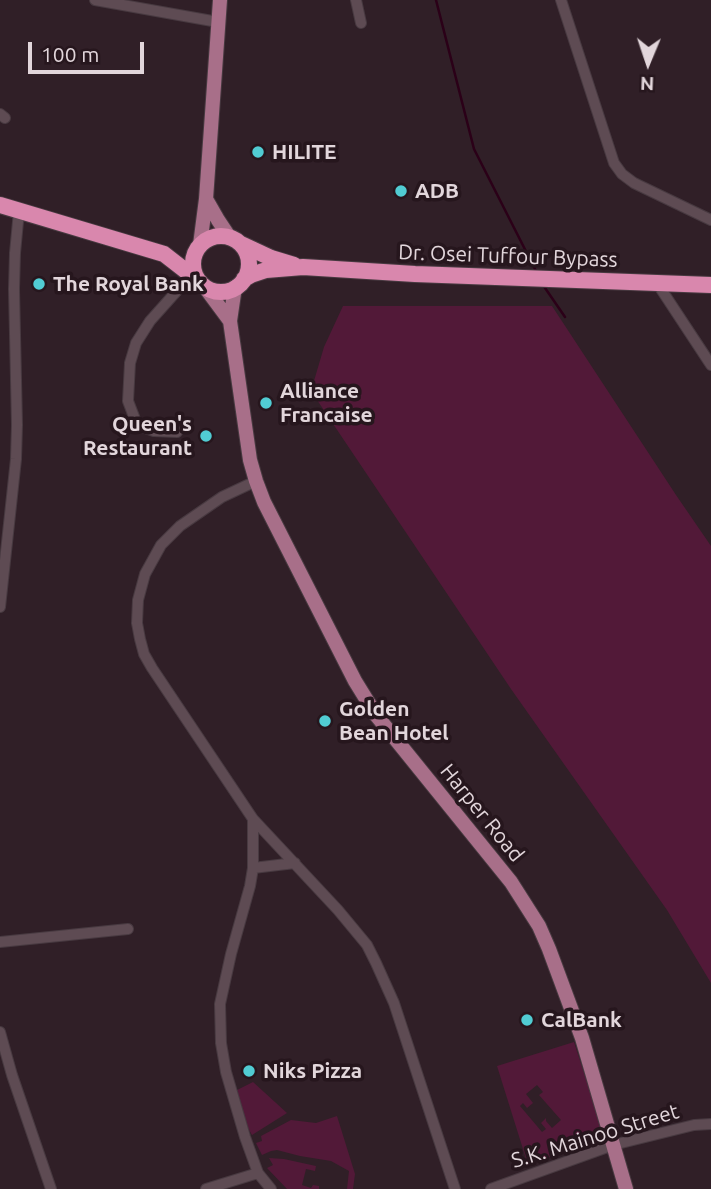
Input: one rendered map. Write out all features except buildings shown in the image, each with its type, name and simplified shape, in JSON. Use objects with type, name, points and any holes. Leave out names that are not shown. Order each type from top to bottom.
[{"type":"highway","points":[[0,205],[164,254],[211,289],[228,290],[240,283],[247,273],[249,261],[245,249],[236,241],[222,236],[214,237],[199,247],[164,254]]},
{"type":"highway","name":"Dr. Osei Tuffour Bypass","points":[[236,241],[271,258],[303,267]]},
{"type":"highway","points":[[199,247],[193,262],[199,280]]},
{"type":"highway","name":"Dr. Osei Tuffour Bypass","points":[[240,283],[251,275],[266,270],[303,267],[711,285]]},
{"type":"main road","points":[[199,247],[206,199],[220,0]]},
{"type":"main road","points":[[206,199],[218,220],[236,241]]},
{"type":"main road","name":"Harper Road","points":[[199,280],[230,321]]},
{"type":"main road","name":"Harper Road","points":[[240,283],[230,321],[250,460],[264,502],[355,681],[376,715],[511,882],[538,926],[582,1038],[626,1189]]},
{"type":"street","points":[[95,0],[218,22]]},
{"type":"street","points":[[356,0],[361,23]]},
{"type":"street","points":[[561,0],[614,163],[622,174],[634,183],[711,220]]},
{"type":"street","points":[[0,607],[16,459],[15,278],[19,211]]},
{"type":"street","points":[[177,432],[154,430],[136,422],[128,401],[130,363],[136,343],[150,321],[199,280]]},
{"type":"street","points":[[657,283],[711,365]]},
{"type":"street","points":[[256,481],[222,497],[180,526],[160,545],[145,574],[138,600],[137,623],[140,639],[152,668],[253,818],[367,945],[394,1003],[455,1189]]},
{"type":"street","points":[[253,818],[253,868],[220,1004],[221,1043],[226,1072],[245,1137],[258,1173],[271,1189]]},
{"type":"street","points":[[253,868],[295,863]]},
{"type":"street","points":[[0,942],[128,929]]},
{"type":"street","points":[[0,1032],[51,1189]]},
{"type":"street","name":"S.K. Mainoo Street","points":[[491,1189],[613,1145],[694,1125],[711,1124]]},
{"type":"street","points":[[206,1189],[258,1173]]},
{"type":"shaded area","points":[[343,306],[552,306],[711,546],[711,983],[667,910],[511,689],[311,391],[324,347]]},
{"type":"shaded area","points":[[574,1042],[605,1137],[528,1165],[497,1066]],"holes":[[[537,1085],[543,1092],[539,1095],[561,1120],[552,1128],[546,1118],[541,1123],[546,1129],[542,1132],[520,1106],[523,1103],[527,1108],[533,1103],[526,1094]]]},
{"type":"shaded area","points":[[253,1082],[287,1113],[252,1135],[235,1091]]},
{"type":"shaded area","points":[[337,1116],[355,1174],[353,1189],[347,1189],[349,1171],[331,1161],[277,1150],[262,1155],[256,1143],[262,1141],[261,1136],[291,1120],[316,1123]]},
{"type":"shaded area","points":[[269,1158],[316,1166],[315,1171],[306,1169],[302,1185],[311,1188],[313,1185],[319,1186],[319,1189],[287,1189],[267,1168],[273,1165]]},
{"type":"waterway","points":[[436,0],[474,149],[537,273]]},
{"type":"waterway","points":[[543,285],[565,317]]},
{"type":"place","name":"HILITE","points":[[258,152]]},
{"type":"place","name":"ADB","points":[[401,191]]},
{"type":"place","name":"The Royal Bank","points":[[39,284]]},
{"type":"place","name":"Alliance Francaise","points":[[266,403]]},
{"type":"place","name":"Queen's Restaurant","points":[[206,436]]},
{"type":"place","name":"Golden Bean Hotel","points":[[325,721]]},
{"type":"place","name":"CalBank","points":[[527,1020]]},
{"type":"place","name":"Niks Pizza","points":[[249,1071]]}]
